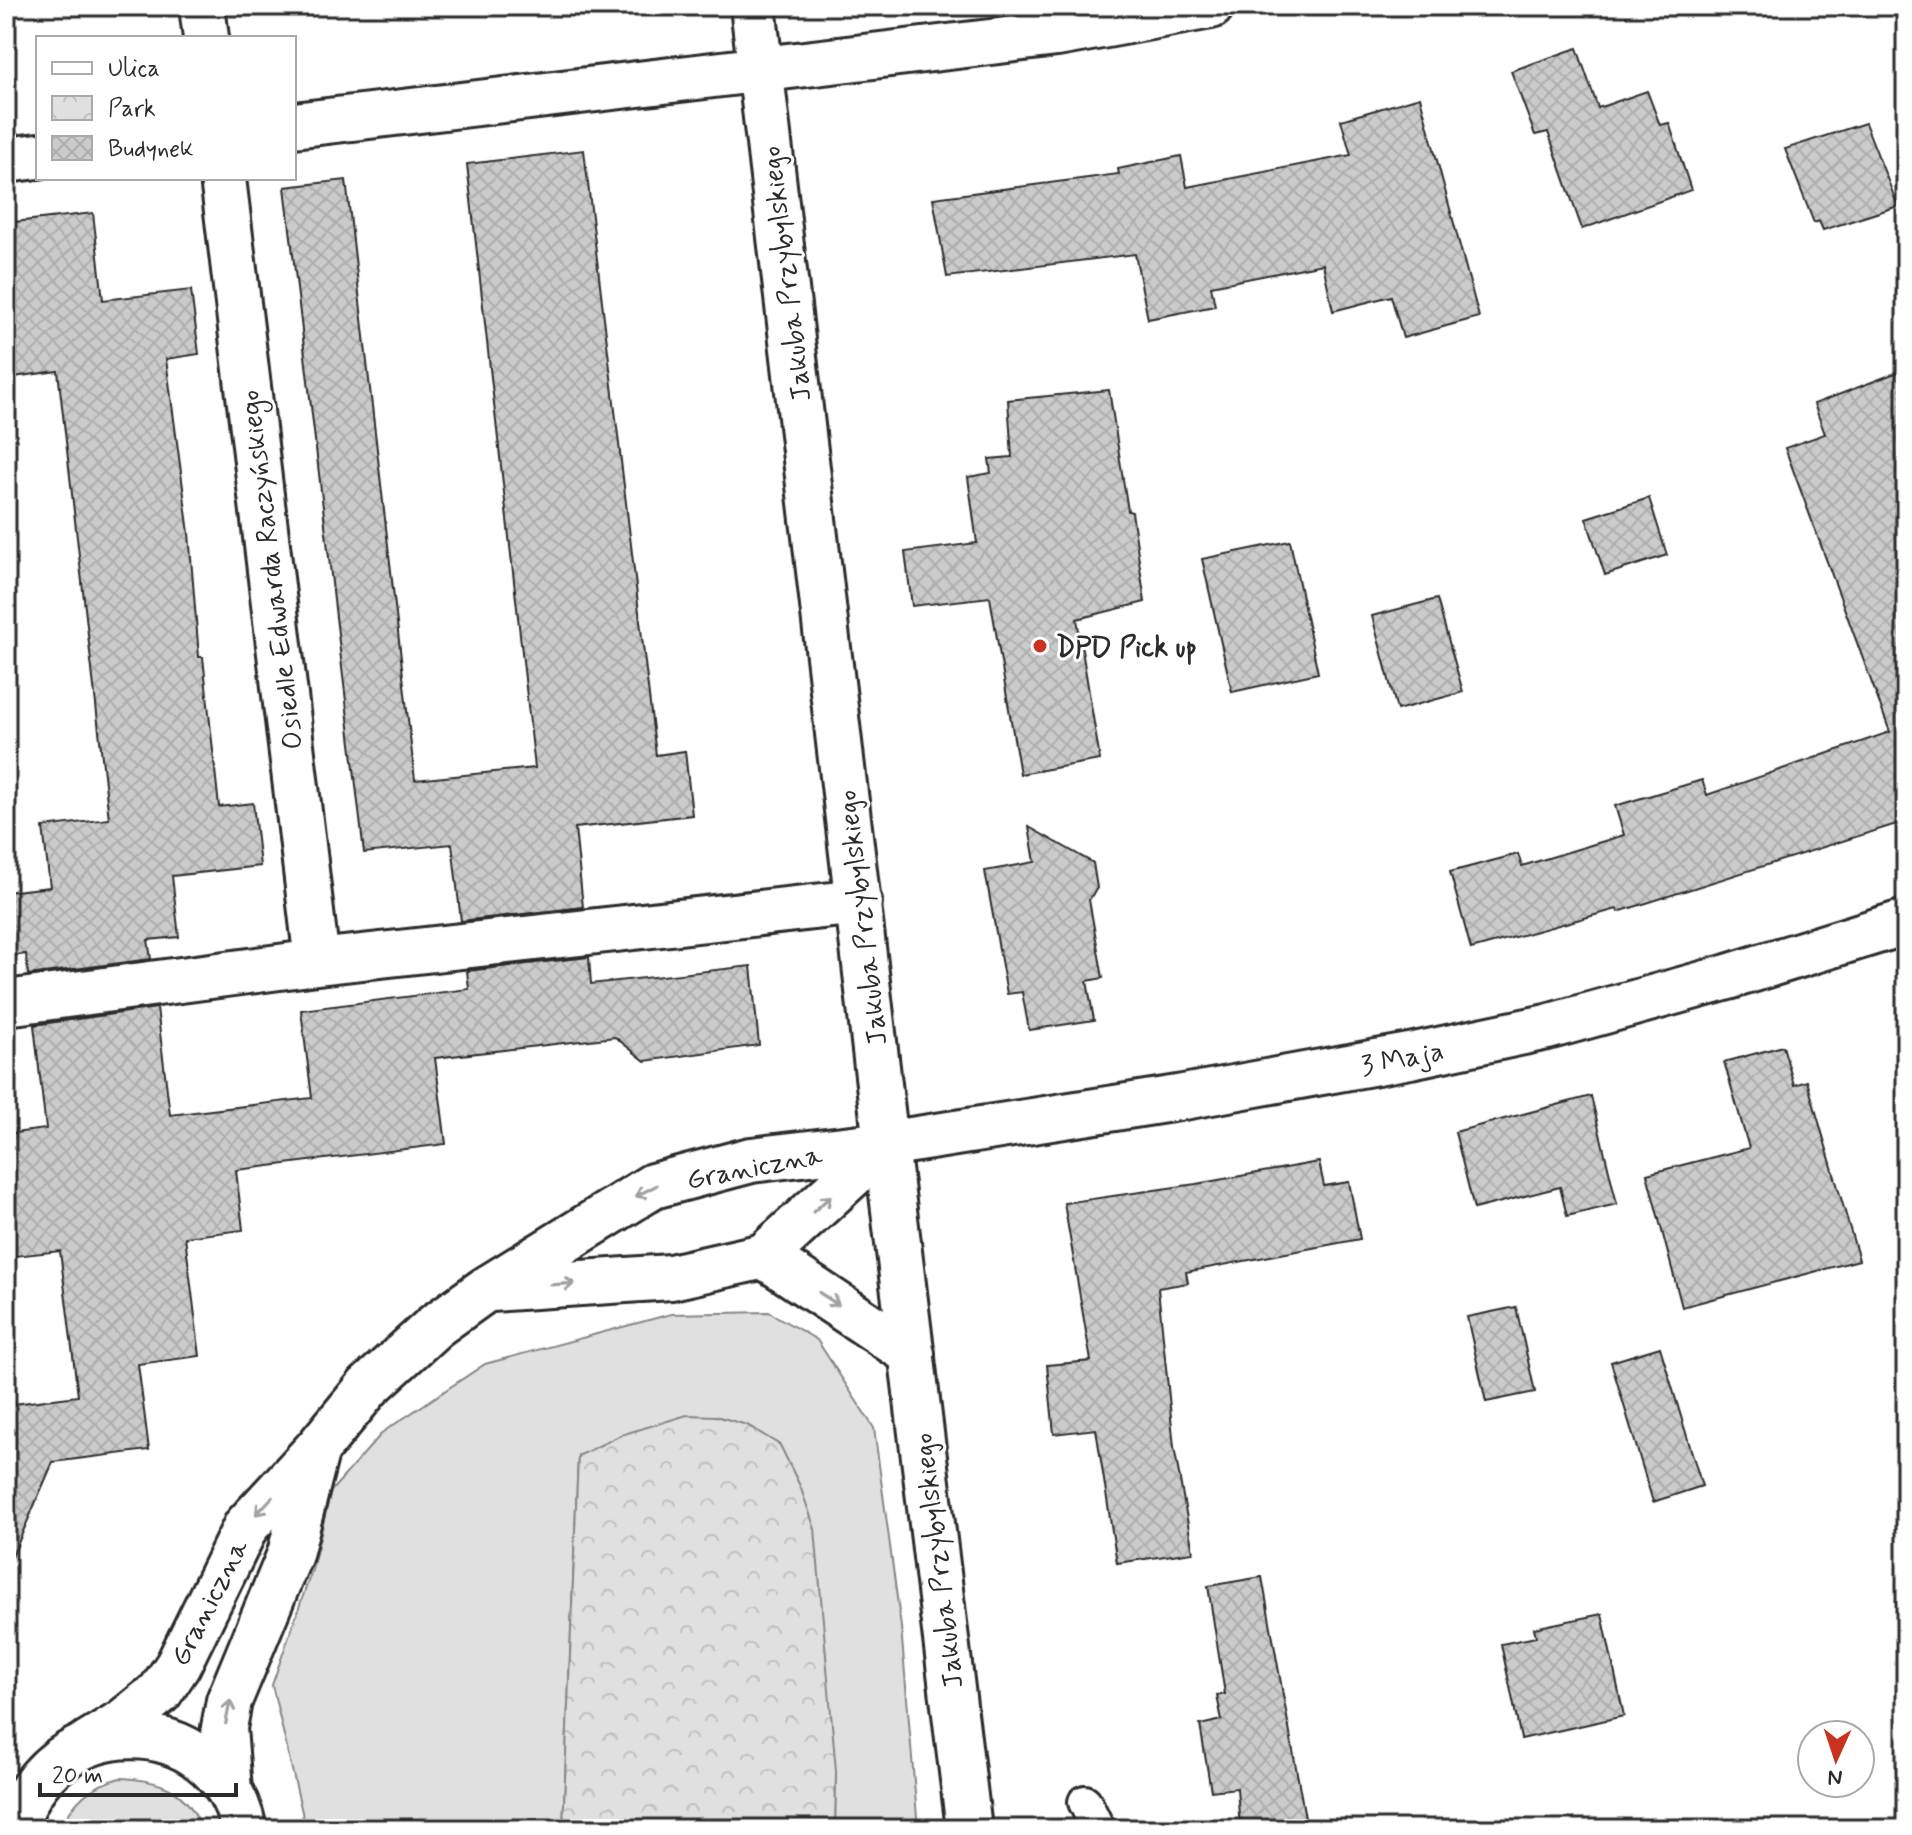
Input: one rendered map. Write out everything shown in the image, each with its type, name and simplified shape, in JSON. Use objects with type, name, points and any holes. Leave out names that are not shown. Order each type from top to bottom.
[{"type":"street","points":[[202,6],[206,36]]},
{"type":"street","name":"Jakuba Przybylskiego","points":[[753,6],[969,1829]]},
{"type":"street","points":[[296,125],[1057,34],[1211,6]]},
{"type":"street","points":[[6,160],[36,156]]},
{"type":"street","name":"Osiedle Edwarda Raczyńskiego","points":[[223,180],[317,962]]},
{"type":"street","points":[[6,1003],[317,962],[859,902]]},
{"type":"street","name":"3 Maja","points":[[886,1144],[1178,1098],[1395,1059],[1547,1027],[1728,977],[1906,922]]},
{"type":"street","name":"Graniczna","points":[[485,1290],[671,1277],[764,1256],[886,1144]]},
{"type":"street","name":"Graniczna","points":[[47,1769],[66,1754],[144,1707],[160,1692],[178,1665],[246,1526],[317,1449],[368,1387],[435,1326],[485,1290],[653,1186],[751,1160],[886,1144]]},
{"type":"street","points":[[764,1256],[912,1354]]},
{"type":"street","name":"Graniczna","points":[[236,1809],[224,1728],[229,1701],[290,1554],[317,1449]]},
{"type":"street","points":[[88,1743],[114,1736],[140,1736],[167,1741],[191,1753],[212,1769],[236,1809]]},
{"type":"street","points":[[6,1785],[47,1769]]},
{"type":"street","points":[[15,1829],[20,1810],[47,1769]]},
{"type":"green space","points":[[769,1312],[817,1340],[874,1428],[901,1627],[918,1829],[835,1829],[836,1771],[578,1456],[563,1829],[306,1829],[272,1685],[312,1570],[331,1491],[383,1432],[485,1364],[671,1314]]},
{"type":"green space","points":[[687,1415],[716,1416],[747,1425],[780,1445],[800,1486],[815,1529],[836,1771],[835,1829],[563,1829],[578,1456],[621,1435]]},
{"type":"green space","points":[[120,1778],[148,1781],[170,1789],[188,1804],[202,1829],[60,1829],[71,1810],[91,1790]]},
{"type":"building","points":[[1577,48],[1598,108],[1647,91],[1660,125],[1669,123],[1691,190],[1582,229],[1548,132],[1535,135],[1511,71]]},
{"type":"building","points":[[1420,97],[1479,317],[1403,338],[1391,296],[1333,311],[1323,264],[1211,286],[1215,306],[1148,319],[1135,254],[947,277],[933,198],[1119,174],[1118,169],[1181,156],[1187,187],[1351,155],[1341,120]]},
{"type":"building","points":[[1865,123],[1898,206],[1823,230],[1819,221],[1814,223],[1785,149]]},
{"type":"building","points":[[584,150],[656,755],[685,751],[692,815],[575,828],[583,907],[461,921],[452,844],[364,853],[285,187],[346,180],[415,780],[535,768],[467,164]]},
{"type":"building","points":[[93,213],[103,300],[191,290],[199,354],[166,359],[189,533],[199,657],[203,657],[219,807],[253,803],[260,866],[172,876],[179,937],[148,940],[151,959],[28,975],[26,954],[6,957],[6,892],[50,887],[43,827],[109,819],[58,371],[6,378],[6,223]]},
{"type":"building","points":[[1906,369],[1906,821],[1618,912],[1617,909],[1471,949],[1450,872],[1518,854],[1522,866],[1624,835],[1615,806],[1702,780],[1707,795],[1890,732],[1785,448],[1825,434],[1814,404]]},
{"type":"building","points":[[1109,390],[1145,602],[1077,619],[1100,760],[1020,774],[990,597],[912,606],[905,552],[977,543],[968,477],[991,473],[989,459],[1012,457],[1008,400]]},
{"type":"building","points":[[1649,498],[1667,555],[1605,575],[1586,518]]},
{"type":"building","points":[[1290,541],[1318,673],[1232,692],[1202,559]]},
{"type":"building","points":[[1437,599],[1463,692],[1397,710],[1372,616]]},
{"type":"building","points":[[1029,827],[1093,863],[1097,888],[1089,900],[1103,978],[1087,981],[1094,1020],[1029,1030],[1022,992],[1007,994],[985,871],[1035,862]]},
{"type":"building","points":[[589,957],[591,984],[751,966],[759,1045],[645,1061],[615,1037],[435,1058],[446,1144],[236,1170],[243,1230],[185,1237],[200,1356],[138,1364],[149,1450],[53,1462],[6,1571],[6,1405],[78,1396],[60,1251],[6,1257],[6,1134],[46,1129],[34,1025],[157,1008],[170,1115],[312,1098],[301,1010],[469,989],[467,971]]},
{"type":"building","points":[[1783,1046],[1794,1085],[1807,1081],[1859,1260],[1682,1307],[1647,1174],[1749,1148],[1724,1062]]},
{"type":"building","points":[[1591,1096],[1617,1204],[1567,1216],[1560,1187],[1474,1209],[1455,1132]]},
{"type":"building","points":[[1319,1162],[1324,1186],[1349,1182],[1360,1239],[1186,1272],[1188,1283],[1158,1288],[1174,1447],[1193,1552],[1117,1563],[1096,1429],[1054,1434],[1047,1365],[1091,1361],[1064,1203]]},
{"type":"building","points":[[1516,1307],[1535,1392],[1486,1402],[1467,1317]]},
{"type":"building","points":[[1660,1347],[1702,1486],[1653,1502],[1611,1362]]},
{"type":"building","points":[[1262,1577],[1307,1829],[1240,1829],[1237,1788],[1211,1791],[1200,1725],[1222,1720],[1217,1696],[1225,1694],[1208,1586]]},
{"type":"building","points":[[1602,1614],[1624,1716],[1521,1739],[1501,1644],[1536,1637],[1534,1628]]},
{"type":"place","name":"DPD Pick up","points":[[1040,646]]}]
